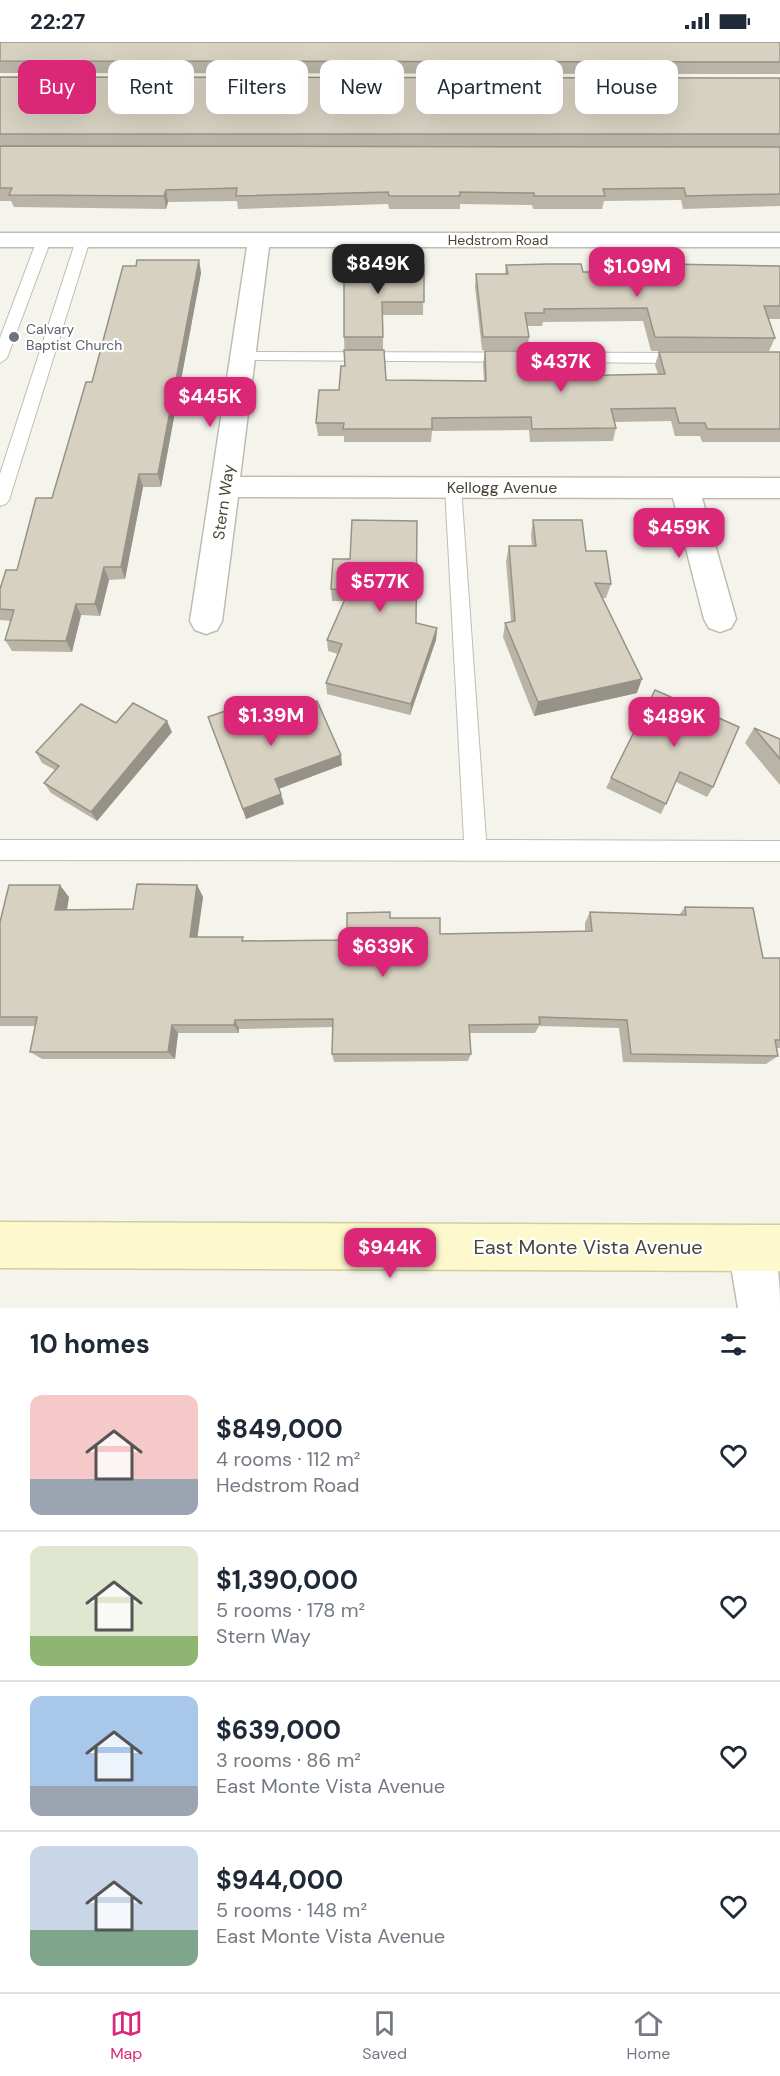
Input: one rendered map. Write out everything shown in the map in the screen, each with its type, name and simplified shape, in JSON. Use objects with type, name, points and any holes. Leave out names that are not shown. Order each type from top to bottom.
[{"type":"main road","name":"East Monte Vista Avenue","points":[[0,1245],[766,1248]]},
{"type":"street","name":"Hedstrom Road","points":[[0,240],[780,240]]},
{"type":"street","name":"Stern Way","points":[[207,621],[259,240]]},
{"type":"street","name":"Kellogg Avenue","points":[[225,487],[780,488]]},
{"type":"street","points":[[685,488],[720,619]]},
{"type":"street","points":[[762,1308],[766,1248]]},
{"type":"lane","points":[[0,357],[44,240]]},
{"type":"lane","points":[[0,500],[84,240]]},
{"type":"lane","points":[[243,357],[696,358]]},
{"type":"lane","points":[[453,487],[476,851]]},
{"type":"lane","points":[[0,850],[780,851]]},
{"type":"building","points":[[0,42],[780,42],[780,62],[678,62],[678,60],[0,61]]},
{"type":"building","points":[[0,77],[18,77],[18,114],[96,114],[96,77],[108,77],[108,114],[194,114],[194,77],[206,77],[206,114],[308,114],[308,77],[320,77],[320,114],[404,114],[404,78],[416,78],[416,114],[563,114],[563,78],[575,78],[575,114],[678,114],[678,78],[780,78],[780,134],[0,134]]},
{"type":"building","points":[[0,146],[780,147],[780,194],[686,196],[684,188],[603,189],[605,196],[534,196],[534,193],[460,192],[460,196],[389,196],[388,192],[236,196],[237,188],[166,190],[164,196],[9,195],[12,188],[0,188]]},
{"type":"building","points":[[137,260],[199,260],[158,474],[139,474],[121,567],[104,567],[95,604],[76,604],[66,641],[5,640],[14,610],[0,609],[0,589],[6,570],[17,570],[36,498],[52,498],[86,382],[92,382],[123,266],[136,266]]},
{"type":"building","points":[[350,264],[424,264],[424,302],[382,302],[383,337],[344,337],[344,272],[350,272]]},
{"type":"building","points":[[581,264],[583,272],[669,272],[666,264],[780,266],[780,306],[764,306],[775,338],[655,337],[647,308],[544,309],[544,313],[525,313],[529,337],[483,337],[476,274],[508,274],[506,265]]},
{"type":"building","points":[[344,350],[384,350],[386,380],[486,381],[485,351],[531,351],[535,373],[561,373],[561,376],[665,374],[659,352],[780,352],[780,429],[707,429],[705,423],[679,423],[675,408],[611,409],[616,428],[532,429],[531,417],[432,418],[432,429],[343,429],[344,423],[316,423],[319,390],[339,390],[341,366],[345,366]]},
{"type":"building","points":[[352,520],[417,521],[416,623],[437,628],[411,704],[326,683],[342,644],[327,640],[349,590],[331,589],[333,559],[350,559]]},
{"type":"building","points":[[533,520],[582,520],[586,551],[606,551],[611,584],[595,583],[642,679],[538,702],[505,623],[515,621],[509,546],[536,546]]},
{"type":"building","points":[[655,690],[739,727],[713,787],[680,772],[666,804],[611,778]]},
{"type":"building","points":[[254,701],[262,721],[317,701],[341,755],[275,779],[281,794],[243,809],[208,717]]},
{"type":"building","points":[[133,703],[167,721],[91,812],[44,783],[59,766],[36,752],[81,704],[116,723]]},
{"type":"building","points":[[754,728],[780,739],[780,759]]},
{"type":"building","points":[[137,884],[197,885],[190,937],[243,937],[242,941],[347,940],[347,913],[390,912],[390,918],[440,918],[440,934],[592,931],[590,912],[686,915],[685,907],[753,908],[763,958],[780,958],[780,1040],[775,1040],[778,1056],[631,1054],[627,1020],[539,1017],[540,1024],[469,1025],[471,1054],[332,1054],[333,1019],[235,1020],[234,1025],[172,1025],[168,1052],[30,1052],[37,1017],[0,1017],[0,922],[9,885],[60,885],[55,910],[133,909]]},
{"type":"place","name":"Calvary Baptist Church","points":[[14,337]]}]
